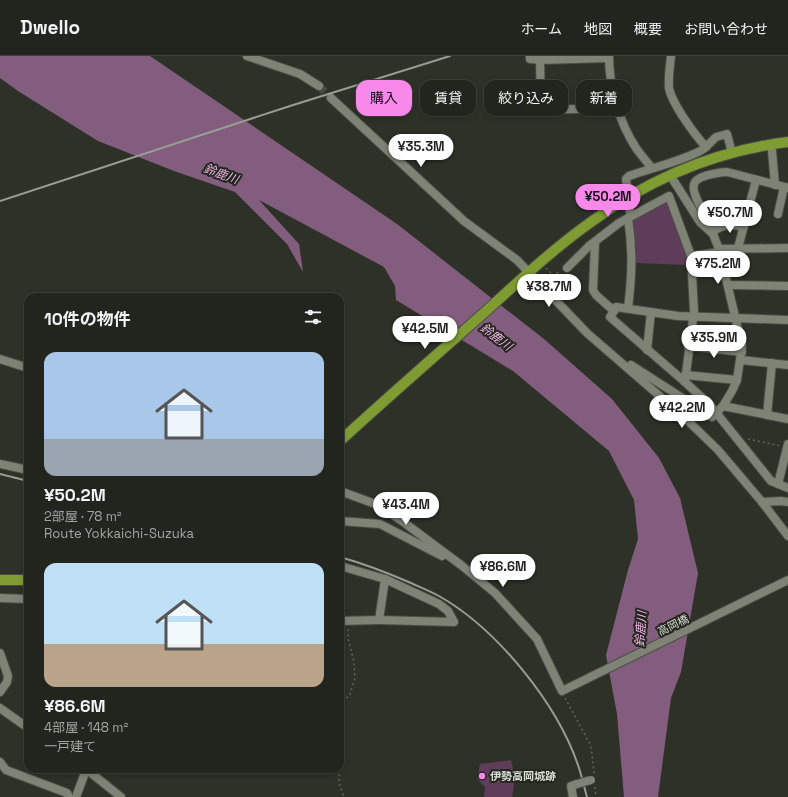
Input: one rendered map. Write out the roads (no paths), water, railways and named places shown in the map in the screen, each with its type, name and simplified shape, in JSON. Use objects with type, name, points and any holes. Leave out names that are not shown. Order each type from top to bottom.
[{"type":"main road","points":[[344,437],[527,274],[577,232],[608,210],[625,199],[670,175],[696,165],[732,153],[770,144],[788,142]]},
{"type":"main road","points":[[0,580],[24,580]]},
{"type":"street","points":[[247,56],[300,74],[319,86]]},
{"type":"street","points":[[530,56],[530,59],[540,60],[609,57],[611,80]]},
{"type":"street","points":[[671,56],[670,92],[679,109],[706,147]]},
{"type":"street","points":[[540,60],[541,107],[545,110],[576,109]]},
{"type":"street","points":[[331,98],[464,221],[517,260],[527,274],[586,333],[685,418],[713,445],[762,502],[788,536]]},
{"type":"street","points":[[621,116],[636,148],[652,168]]},
{"type":"street","points":[[626,182],[629,176],[699,151],[706,147],[716,137],[727,134],[732,153]]},
{"type":"street","points":[[772,151],[775,185]]},
{"type":"street","points":[[608,351],[712,417],[723,406],[737,380],[741,356],[741,342],[720,250],[714,232],[694,194],[693,186],[695,182],[701,178],[722,172],[786,187],[778,214]]},
{"type":"street","points":[[670,175],[700,222],[714,232]]},
{"type":"street","points":[[738,248],[756,180]]},
{"type":"street","points":[[567,268],[595,242],[619,223],[670,196],[691,256],[694,311],[692,316],[685,378]]},
{"type":"street","points":[[628,308],[632,259],[629,207]]},
{"type":"street","points":[[714,232],[719,227],[732,224],[744,227]]},
{"type":"street","points":[[595,242],[593,290],[614,311]]},
{"type":"street","points":[[691,256],[738,248],[788,248]]},
{"type":"street","points":[[728,286],[788,286]]},
{"type":"street","points":[[788,320],[692,316],[616,307],[610,318],[647,350],[685,378],[736,436],[771,481],[788,488]]},
{"type":"street","points":[[647,350],[651,312]]},
{"type":"street","points":[[688,346],[788,365]]},
{"type":"street","points":[[0,359],[24,367]]},
{"type":"street","points":[[767,415],[772,363]]},
{"type":"street","points":[[685,378],[737,380]]},
{"type":"street","points":[[723,406],[788,419]]},
{"type":"street","points":[[778,484],[788,446]]},
{"type":"street","points":[[0,464],[24,469]]},
{"type":"street","points":[[344,492],[378,505],[461,565]]},
{"type":"street","points":[[762,502],[788,502]]},
{"type":"street","points":[[344,521],[380,524],[461,565]]},
{"type":"street","name":"高岡橋","points":[[461,565],[495,593],[537,639],[565,690],[788,580]]},
{"type":"street","points":[[344,567],[385,580],[439,604],[450,614],[454,622],[379,620],[344,621]]},
{"type":"street","points":[[379,620],[385,580]]},
{"type":"street","points":[[0,598],[24,599]]},
{"type":"street","points":[[0,653],[8,676],[7,682],[0,692]]},
{"type":"street","points":[[0,708],[24,725]]},
{"type":"street","points":[[0,762],[6,770],[67,793],[68,797]]},
{"type":"street","points":[[76,797],[85,773]]},
{"type":"street","points":[[91,773],[121,797]]},
{"type":"street","points":[[573,797],[571,786],[593,780]]},
{"type":"water","name":"鈴鹿川","points":[[0,56],[150,56],[397,224],[544,339],[612,399],[659,458],[680,498],[698,573],[681,672],[671,698],[658,797],[624,797],[617,714],[606,655],[628,570],[638,539],[634,500],[609,451],[513,371],[396,300],[395,286],[384,267],[259,200],[299,244],[303,272],[287,244],[235,192],[174,171],[98,141],[18,91],[0,78]]},
{"type":"tunnel","points":[[319,86],[331,98]]},
{"type":"railway","points":[[0,201],[290,106],[450,56]]},
{"type":"railway","points":[[0,474],[24,480]]},
{"type":"railway","points":[[344,558],[385,572],[439,596],[461,610],[503,648],[523,670],[541,694],[556,719],[579,768],[587,797]]},
{"type":"place","name":"伊勢高岡城跡","points":[[482,776]]}]
